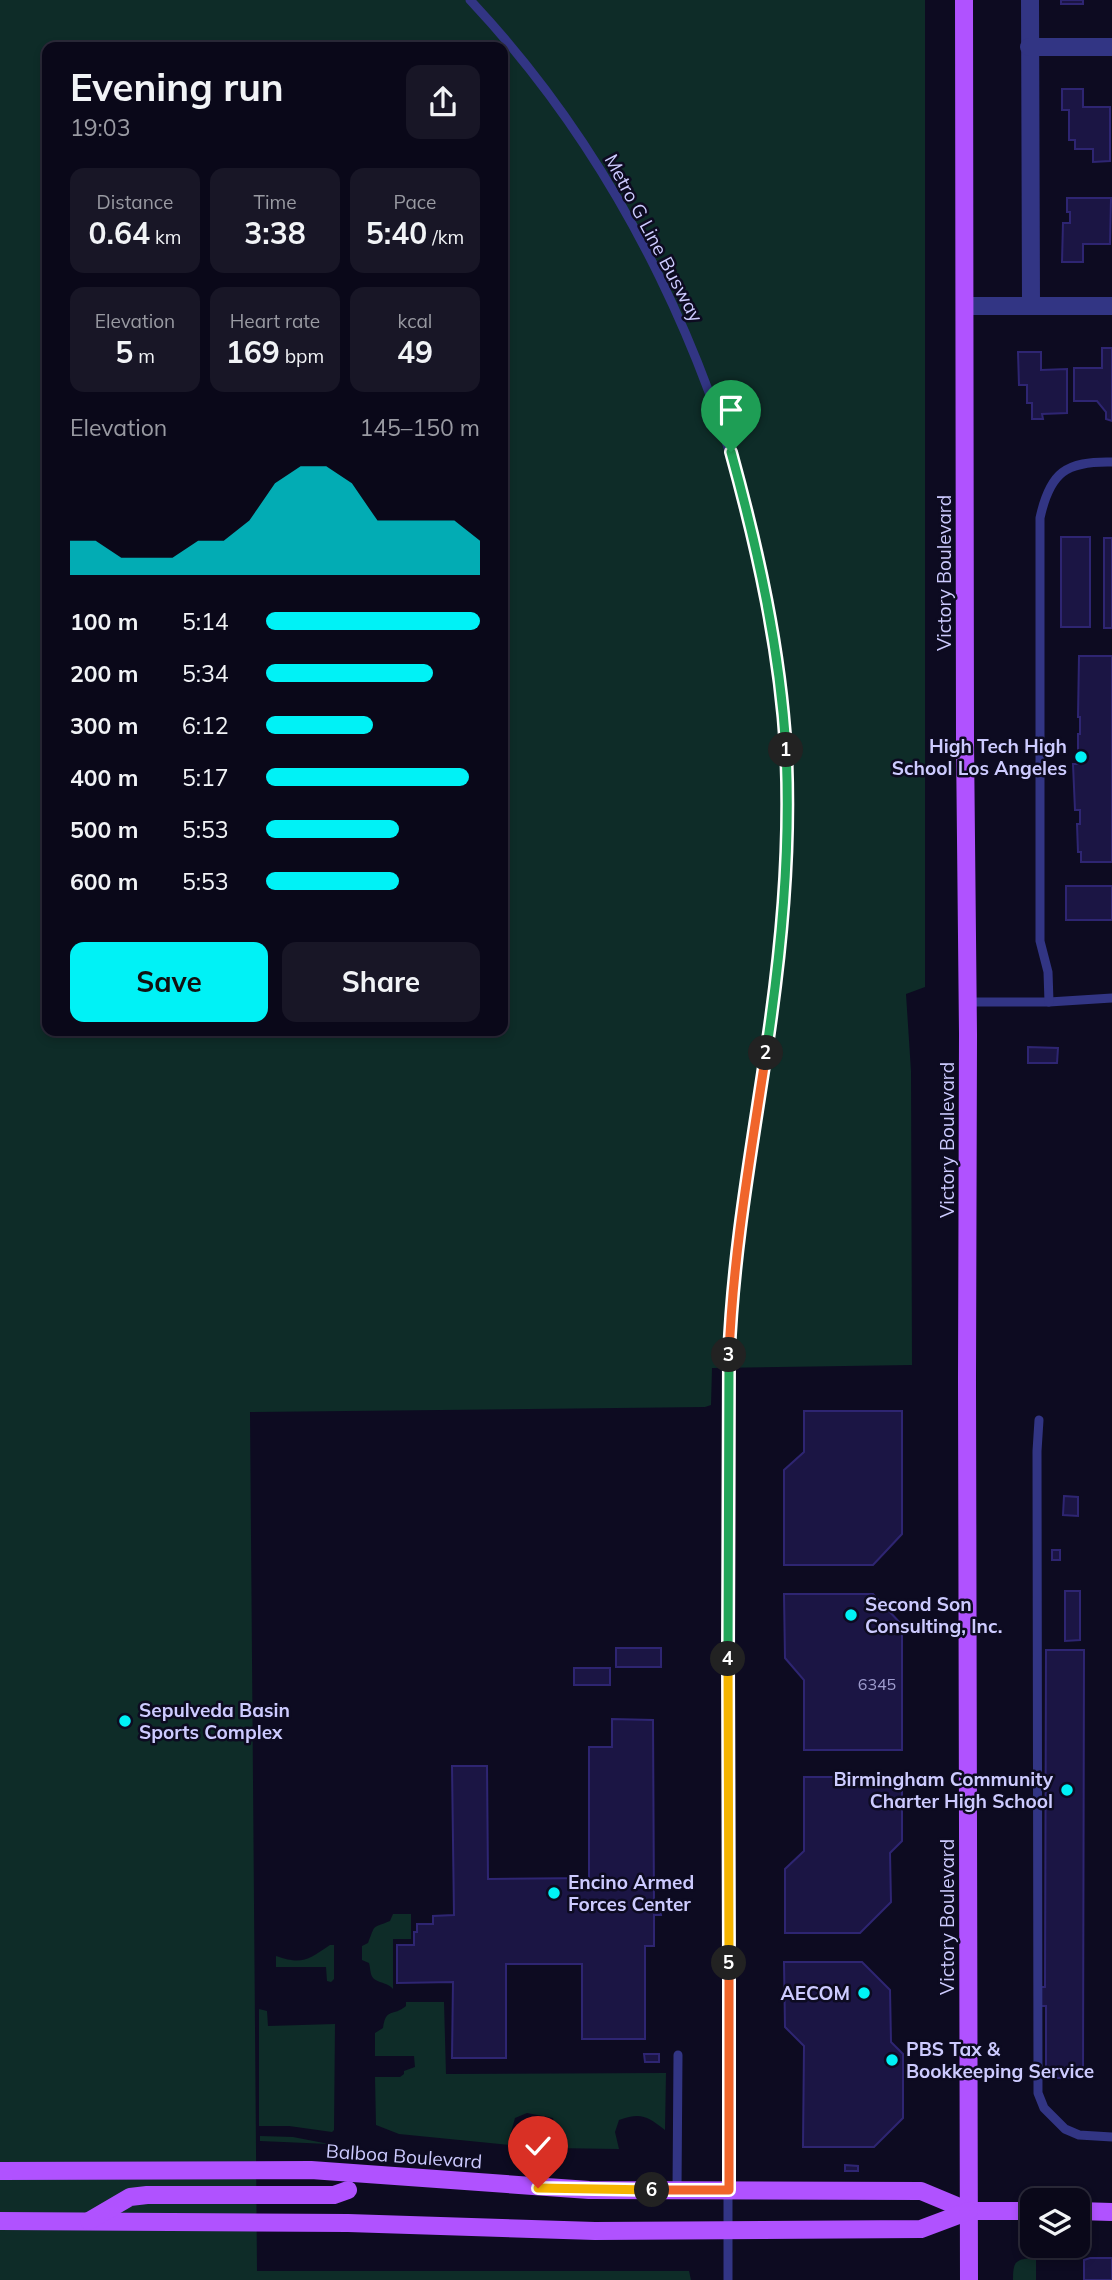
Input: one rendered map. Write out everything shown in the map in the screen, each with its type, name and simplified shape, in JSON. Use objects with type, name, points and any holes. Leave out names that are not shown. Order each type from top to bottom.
[{"type":"main road","name":"Victory Boulevard","points":[[964,0],[968,1002],[968,2280]]},
{"type":"main road","name":"Balboa Boulevard","points":[[0,2171],[246,2170],[393,2174],[538,2188],[921,2191],[969,2211]]},
{"type":"main road","points":[[89,2221],[130,2197],[334,2195],[348,2190]]},
{"type":"main road","name":"Balboa Boulevard","points":[[0,2221],[348,2224],[570,2231],[921,2229],[969,2211],[1020,2211]]},
{"type":"main road","points":[[1090,2211],[1112,2211]]},
{"type":"street","points":[[1030,0],[1031,306]]},
{"type":"street","points":[[1029,47],[1112,47]]},
{"type":"street","points":[[966,306],[1112,306]]},
{"type":"lane","name":"Metro G Line Busway","points":[[470,0],[507,42]]},
{"type":"lane","name":"Metro G Line Busway","points":[[508,44],[556,105],[598,166],[674,305],[715,406],[746,507],[769,615],[784,711],[788,786],[788,855],[784,909],[740,1228],[729,1339],[728,2280]]},
{"type":"lane","points":[[1048,1002],[1048,972],[1040,941],[1040,518],[1049,488],[1061,473],[1080,463],[1112,462]]},
{"type":"lane","points":[[968,1002],[1048,1002],[1112,998]]},
{"type":"lane","points":[[1039,1420],[1038,2093],[1044,2108],[1065,2129],[1079,2135],[1112,2137]]},
{"type":"lane","points":[[677,2190],[678,2055]]},
{"type":"lane","points":[[245,2195],[246,2170]]},
{"type":"green space","points":[[0,0],[925,0],[925,987],[906,994],[911,1071],[912,1365],[712,1368],[711,1405],[705,1407],[250,1412],[257,2271],[689,2271],[691,2280],[0,2280]]},
{"type":"green space","points":[[393,1914],[411,1914],[411,1939],[393,1939],[393,1989],[373,1977],[369,1963],[362,1960],[362,1946],[368,1943],[375,1928],[390,1921]]},
{"type":"green space","points":[[334,1945],[334,1979],[331,1982],[327,1981],[326,1967],[276,1967],[276,1956],[292,1960],[305,1959]]},
{"type":"green space","points":[[406,2002],[444,2002],[446,2074],[666,2073],[665,2130],[648,2119],[633,2116],[619,2120],[615,2132],[619,2149],[553,2148],[556,2134],[553,2118],[527,2113],[515,2118],[509,2139],[511,2145],[399,2134],[376,2125],[375,2077],[400,2077],[404,2071],[415,2067],[414,2056],[375,2056],[375,2033],[383,2028],[388,2015],[406,2006]]},
{"type":"green space","points":[[259,2009],[267,2011],[268,2026],[335,2024],[332,2132],[289,2126],[259,2126]]},
{"type":"green space","points":[[260,2136],[293,2137],[329,2144],[260,2141]]},
{"type":"green space","points":[[1036,2258],[1036,2280],[1013,2280],[1015,2265],[1024,2259]]},
{"type":"building","points":[[1061,0],[1083,0],[1083,4],[1061,4]]},
{"type":"building","points":[[1062,89],[1083,89],[1083,107],[1110,107],[1110,161],[1093,162],[1093,149],[1075,149],[1075,140],[1069,140],[1069,110],[1062,110]]},
{"type":"building","points":[[1067,198],[1111,198],[1110,244],[1083,244],[1083,262],[1062,262],[1063,223],[1070,223]]},
{"type":"building","points":[[1102,348],[1112,348],[1112,421],[1106,419],[1106,412],[1097,401],[1074,401],[1074,368],[1102,368]]},
{"type":"building","points":[[1018,352],[1041,352],[1041,370],[1067,369],[1067,413],[1042,414],[1043,419],[1032,419],[1032,403],[1027,403],[1027,385],[1019,385]]},
{"type":"building","points":[[1061,537],[1090,537],[1090,627],[1061,627]]},
{"type":"building","points":[[1104,538],[1112,538],[1112,628],[1104,628]]},
{"type":"building","points":[[1079,656],[1112,656],[1112,862],[1081,862],[1081,852],[1078,852],[1077,824],[1080,824],[1080,810],[1075,810],[1073,764],[1080,764]]},
{"type":"building","points":[[1066,886],[1112,886],[1112,920],[1066,920]]},
{"type":"building","points":[[1028,1047],[1058,1048],[1057,1063],[1028,1063]]},
{"type":"building","points":[[804,1411],[902,1411],[902,1534],[873,1565],[784,1565],[784,1470],[804,1452]]},
{"type":"building","points":[[1064,1496],[1078,1497],[1078,1516],[1063,1515]]},
{"type":"building","points":[[1052,1550],[1060,1550],[1060,1560],[1052,1560]]},
{"type":"building","points":[[1065,1591],[1080,1591],[1080,1640],[1065,1641]]},
{"type":"building","points":[[784,1594],[873,1594],[902,1625],[902,1750],[804,1750],[804,1680],[785,1658]]},
{"type":"building","points":[[616,1648],[661,1648],[661,1667],[616,1667]]},
{"type":"building","points":[[1046,1650],[1084,1650],[1083,2078],[1046,2078],[1046,2006],[1039,2006],[1039,1987],[1045,1987]]},
{"type":"building","points":[[574,1668],[610,1668],[610,1685],[574,1685]]},
{"type":"building","name":"Encino Armed Forces Center","points":[[612,1719],[653,1720],[654,1906],[660,1906],[661,1915],[654,1915],[654,1946],[645,1946],[645,2039],[582,2039],[582,1964],[506,1964],[506,2058],[452,2058],[453,1982],[397,1983],[397,1945],[414,1945],[417,1924],[433,1924],[433,1916],[454,1915],[452,1766],[487,1766],[488,1879],[589,1878],[589,1747],[612,1747]]},
{"type":"building","points":[[804,1777],[902,1777],[902,1841],[890,1853],[891,1902],[860,1933],[785,1933],[785,1869],[804,1851]]},
{"type":"building","points":[[784,1962],[862,1962],[890,1990],[891,2042],[903,2054],[903,2118],[874,2147],[803,2147],[804,2046],[785,2027]]},
{"type":"building","points":[[644,2054],[659,2054],[659,2062],[645,2062]]},
{"type":"building","points":[[845,2165],[858,2166],[858,2171],[845,2171]]},
{"type":"building","points":[[1112,2258],[1112,2280],[1084,2280],[1084,2260]]},
{"type":"place","name":"High Tech High School Los Angeles","points":[[1081,757]]},
{"type":"place","name":"Second Son Consulting, Inc.","points":[[851,1615]]},
{"type":"place","name":"Sepulveda Basin Sports Complex","points":[[125,1721]]},
{"type":"place","name":"Birmingham Community Charter High School","points":[[1067,1790]]},
{"type":"place","name":"Encino Armed Forces Center","points":[[554,1893]]},
{"type":"place","name":"AECOM","points":[[864,1993]]},
{"type":"place","name":"PBS Tax & Bookkeeping Service","points":[[892,2060]]},
{"type":"route","points":[[538,2188],[729,2190],[730,1328],[733,1281],[769,1031],[788,855],[784,711],[775,644],[759,562],[731,452]]}]
